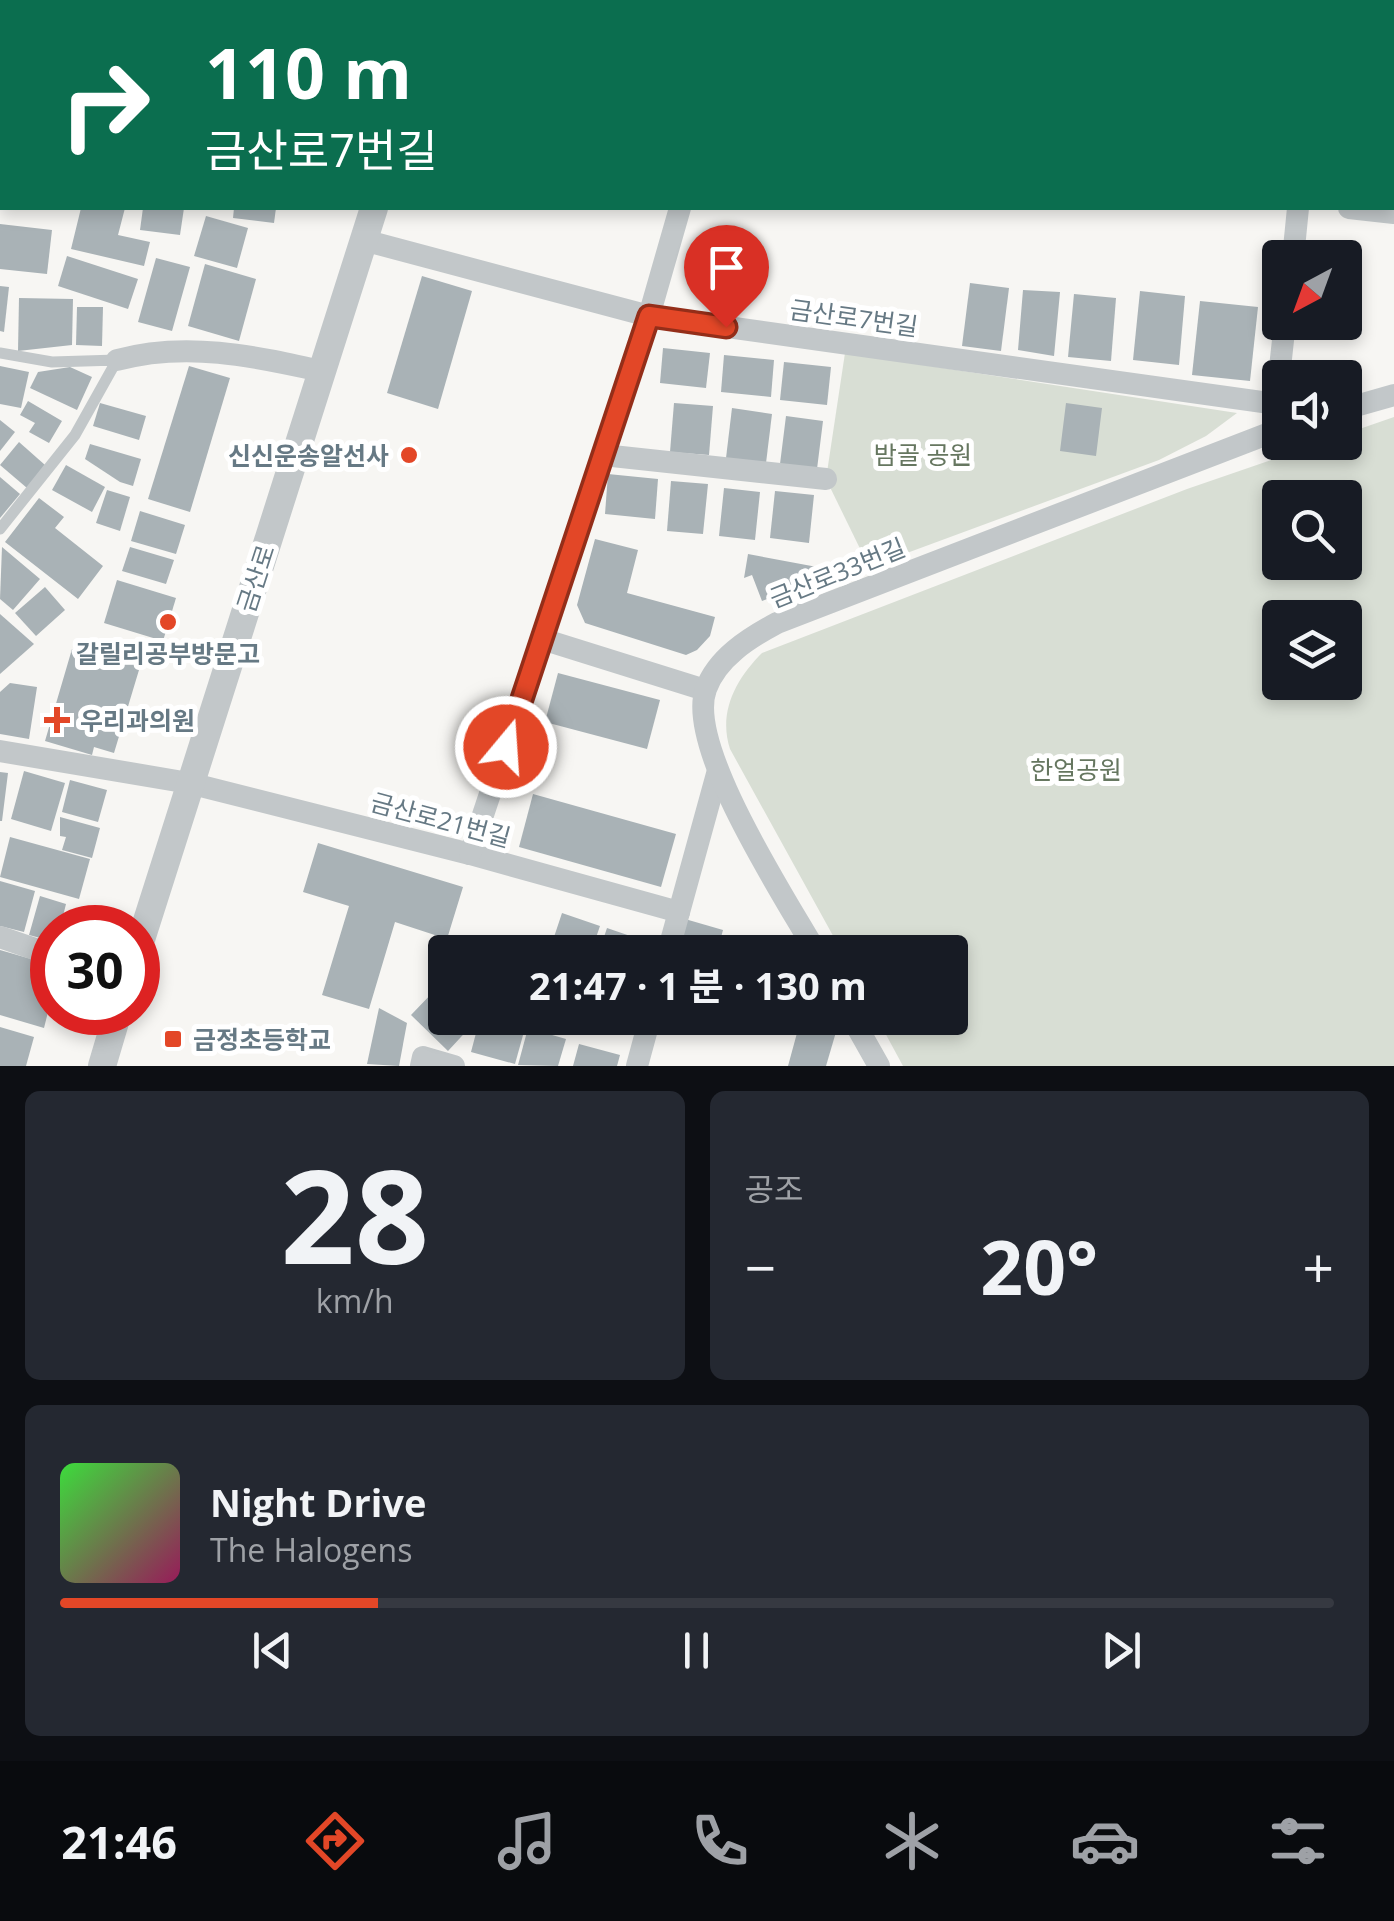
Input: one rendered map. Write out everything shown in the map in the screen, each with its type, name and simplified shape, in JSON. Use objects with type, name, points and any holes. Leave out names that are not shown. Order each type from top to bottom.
[{"type":"street","name":"금산로","points":[[152,905],[373,210]]},
{"type":"street","points":[[470,854],[649,316],[679,210]]},
{"type":"street","points":[[1294,240],[1298,210]]},
{"type":"street","points":[[1367,210],[1394,213]]},
{"type":"street","name":"금산로7번길","points":[[364,240],[649,316],[1262,406]]},
{"type":"street","points":[[117,360],[147,352],[201,350],[322,371]]},
{"type":"street","points":[[1362,404],[1394,395]]},
{"type":"street","name":"금산로33번길","points":[[705,690],[717,668],[734,651],[778,624],[1262,435]]},
{"type":"street","points":[[603,455],[826,479]]},
{"type":"street","points":[[542,639],[705,690],[702,713],[718,774],[807,935]]},
{"type":"street","name":"금산로21번길","points":[[0,751],[190,783],[678,912]]},
{"type":"street","points":[[672,935],[718,774]]},
{"type":"street","points":[[0,937],[30,947]]},
{"type":"street","points":[[102,1066],[111,1035]]},
{"type":"street","points":[[636,1066],[645,1035]]},
{"type":"street","points":[[862,1035],[879,1066]]},
{"type":"street","points":[[422,1062],[454,1066]]},
{"type":"lane","points":[[0,354],[52,362],[117,360]]},
{"type":"lane","points":[[0,529],[75,434],[117,360]]},
{"type":"green space","name":"밤골 공원","points":[[845,353],[1237,413],[1206,436],[1159,460],[869,567],[826,479]]},
{"type":"green space","name":"한얼공원","points":[[1394,417],[1394,1066],[903,1066],[886,1035],[968,1035],[968,935],[833,935],[730,749],[726,722],[737,685],[762,653],[1271,460],[1362,460],[1362,428]]},
{"type":"building","points":[[81,210],[124,210],[118,235],[150,242],[144,266],[71,249]]},
{"type":"building","points":[[143,210],[184,210],[180,235],[140,230]]},
{"type":"building","points":[[234,210],[276,210],[274,223],[233,218]]},
{"type":"building","points":[[206,216],[248,228],[237,268],[194,256]]},
{"type":"building","points":[[0,224],[52,230],[47,274],[0,269]]},
{"type":"building","points":[[67,256],[138,279],[128,309],[58,286]]},
{"type":"building","points":[[156,258],[190,267],[172,331],[138,322]]},
{"type":"building","points":[[205,264],[256,279],[239,341],[188,326]]},
{"type":"building","points":[[422,276],[472,291],[438,409],[387,393]]},
{"type":"building","points":[[970,283],[1009,288],[1001,351],[962,346]]},
{"type":"building","points":[[0,286],[9,287],[4,332],[0,331]]},
{"type":"building","points":[[1023,290],[1060,292],[1054,356],[1018,350]]},
{"type":"building","points":[[1140,291],[1185,296],[1179,365],[1133,360]]},
{"type":"building","points":[[1074,294],[1116,298],[1111,361],[1068,357]]},
{"type":"building","points":[[19,298],[73,299],[72,345],[18,351]]},
{"type":"building","points":[[1200,301],[1258,307],[1250,381],[1192,375]]},
{"type":"building","points":[[77,307],[103,307],[102,346],[76,345]]},
{"type":"building","points":[[663,348],[710,353],[706,388],[660,383]]},
{"type":"building","points":[[724,355],[774,360],[771,397],[721,392]]},
{"type":"building","points":[[784,362],[831,367],[827,405],[780,400]]},
{"type":"building","points":[[0,366],[29,372],[21,408],[0,404]]},
{"type":"building","points":[[189,366],[230,378],[190,512],[148,499]]},
{"type":"building","points":[[70,367],[92,377],[77,410],[30,388],[38,372]]},
{"type":"building","points":[[28,401],[62,421],[49,443],[29,432],[35,423],[20,415]]},
{"type":"building","points":[[100,403],[146,416],[139,440],[93,426]]},
{"type":"building","points":[[674,403],[713,406],[709,455],[670,452]]},
{"type":"building","points":[[1066,403],[1102,408],[1096,456],[1060,451]]},
{"type":"building","points":[[732,408],[772,414],[766,463],[726,458]]},
{"type":"building","points":[[786,416],[823,421],[817,469],[780,464]]},
{"type":"building","points":[[0,420],[15,432],[0,451]]},
{"type":"building","points":[[19,442],[45,465],[27,488],[0,465]]},
{"type":"building","points":[[90,444],[141,459],[133,486],[85,459]]},
{"type":"building","points":[[66,465],[105,487],[92,512],[52,490]]},
{"type":"building","points":[[608,474],[658,479],[655,519],[605,514]]},
{"type":"building","points":[[0,477],[20,494],[0,518]]},
{"type":"building","points":[[671,481],[708,484],[703,534],[667,531]]},
{"type":"building","points":[[724,488],[760,492],[755,540],[719,536]]},
{"type":"building","points":[[107,490],[130,497],[120,531],[96,523]]},
{"type":"building","points":[[775,491],[814,495],[809,543],[770,538]]},
{"type":"building","points":[[39,498],[64,517],[55,528],[103,566],[78,599],[5,542]]},
{"type":"building","points":[[140,511],[185,525],[176,554],[131,541]]},
{"type":"building","points":[[595,539],[638,550],[627,593],[715,617],[710,636],[697,650],[686,655],[585,623],[577,605]]},
{"type":"building","points":[[2,547],[40,579],[13,610],[0,599]]},
{"type":"building","points":[[130,547],[174,560],[166,584],[122,571]]},
{"type":"building","points":[[748,554],[817,567],[814,581],[762,601],[752,575],[744,578]]},
{"type":"building","points":[[117,580],[176,598],[163,641],[104,623]]},
{"type":"building","points":[[45,587],[65,610],[36,636],[15,613]]},
{"type":"building","points":[[0,614],[34,644],[0,674]]},
{"type":"building","points":[[82,641],[142,660],[114,753],[94,747],[92,755],[45,741],[72,649],[79,651]]},
{"type":"building","points":[[558,673],[660,700],[647,749],[545,722]]},
{"type":"building","points":[[10,683],[37,687],[29,739],[0,734],[0,692]]},
{"type":"building","points":[[24,771],[65,783],[51,831],[11,819]]},
{"type":"building","points":[[0,772],[8,773],[2,821],[0,821]]},
{"type":"building","points":[[70,780],[107,790],[98,822],[62,812]]},
{"type":"building","points":[[533,794],[676,834],[661,887],[519,847]]},
{"type":"building","points":[[60,817],[100,828],[92,858],[62,850],[66,837],[60,836]]},
{"type":"building","points":[[10,837],[90,859],[79,899],[0,877]]},
{"type":"building","points":[[318,843],[463,887],[448,935],[435,935],[395,922],[369,1009],[322,995],[349,906],[303,892]]},
{"type":"building","points":[[0,881],[35,891],[24,932],[0,926]]},
{"type":"building","points":[[40,896],[66,904],[66,905],[37,905]]},
{"type":"building","points":[[562,913],[600,926],[597,935],[555,935]]},
{"type":"building","points":[[685,919],[723,930],[722,935],[680,935]]},
{"type":"building","points":[[607,928],[627,935],[605,935]]},
{"type":"building","points":[[0,950],[30,959],[30,1024],[0,1015]]},
{"type":"building","points":[[428,997],[428,1032],[411,1015]]},
{"type":"building","points":[[379,1008],[407,1023],[399,1066],[367,1064]]},
{"type":"building","points":[[0,1027],[34,1037],[26,1066],[0,1066]]},
{"type":"building","points":[[432,1035],[463,1035],[448,1051]]},
{"type":"building","points":[[476,1035],[523,1035],[515,1064],[471,1052]]},
{"type":"building","points":[[526,1035],[566,1039],[558,1066],[518,1065]]},
{"type":"building","points":[[796,1035],[835,1035],[826,1066],[788,1066]]},
{"type":"building","points":[[579,1044],[620,1055],[617,1066],[573,1066]]},
{"type":"place","name":"신신운송알선사","points":[[409,455]]},
{"type":"place","name":"갈릴리공부방문고","points":[[168,622]]},
{"type":"place","name":"우리과의원","points":[[57,720]]},
{"type":"place","name":"금정초등학교","points":[[173,1039]]},
{"type":"route","points":[[506,747],[649,316],[726,327]]}]
